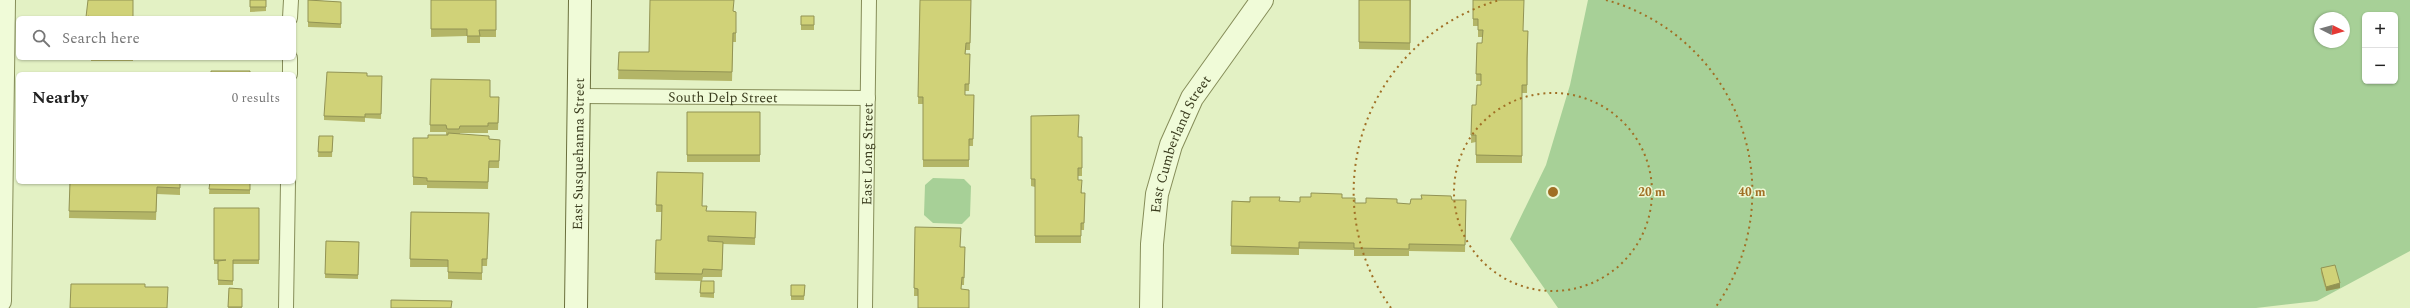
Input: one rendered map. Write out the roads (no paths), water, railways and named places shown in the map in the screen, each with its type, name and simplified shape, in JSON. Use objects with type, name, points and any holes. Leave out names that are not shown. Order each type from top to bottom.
[{"type":"street","points":[[0,300],[4,0]]},
{"type":"street","name":"East Susquehanna Street","points":[[576,308],[580,0]]},
{"type":"street","name":"East Cumberland Street","points":[[1151,308],[1152,244],[1157,194],[1171,145],[1192,98],[1262,0]]},
{"type":"lane","points":[[290,16],[291,0]]},
{"type":"lane","name":"East Long Street","points":[[865,308],[869,0]]},
{"type":"lane","points":[[290,60],[290,72]]},
{"type":"lane","name":"South Delp Street","points":[[579,96],[868,98]]},
{"type":"lane","points":[[286,308],[288,184]]}]
